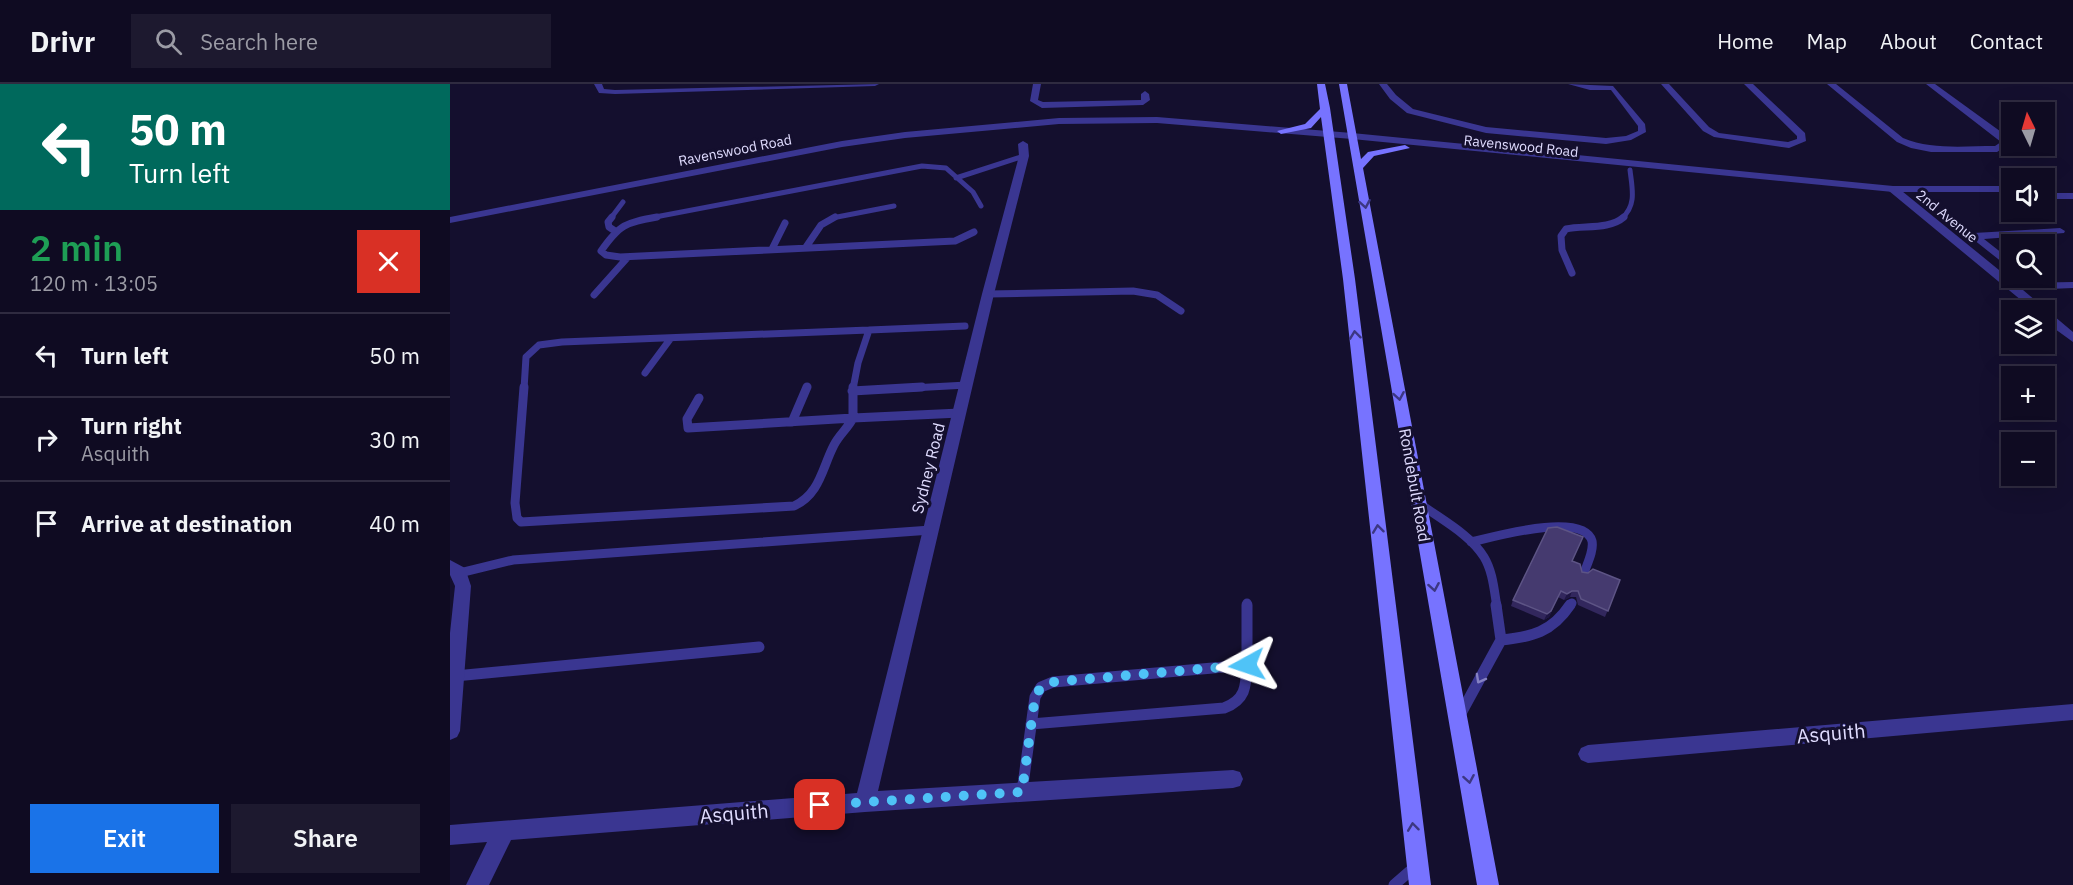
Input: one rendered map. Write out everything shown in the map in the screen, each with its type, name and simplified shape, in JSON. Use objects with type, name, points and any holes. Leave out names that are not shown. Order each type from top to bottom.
[{"type":"main road","points":[[1321,84],[1348,279],[1420,885]]},
{"type":"main road","name":"Rondebult Road","points":[[1343,84],[1488,885]]},
{"type":"main road","points":[[1281,131],[1308,126],[1326,108]]},
{"type":"main road","points":[[1358,168],[1371,154],[1405,148]]},
{"type":"street","points":[[598,84],[602,91],[615,92],[875,84]]},
{"type":"street","points":[[1037,84],[1033,96],[1036,103],[1052,105],[1143,102],[1146,100],[1145,94]]},
{"type":"street","points":[[1383,84],[1393,97],[1410,111],[1452,123],[1508,133],[1606,141],[1638,134],[1643,129],[1611,86],[1590,88],[1572,84]]},
{"type":"street","points":[[1665,84],[1706,129],[1717,135],[1790,145],[1801,141],[1802,135],[1748,84]]},
{"type":"street","points":[[1831,84],[1900,140],[1914,146],[1932,149],[1997,149],[2007,143],[2001,136],[1930,84]]},
{"type":"street","name":"Ravenswood Road","points":[[450,220],[842,144],[1028,123],[1125,119],[1281,131],[1330,139]]},
{"type":"street","name":"Ravenswood Road","points":[[1028,123],[1157,126],[1353,140],[1897,193],[2001,196]]},
{"type":"street","name":"Ravenswood Road","points":[[1353,140],[1405,148],[1630,167]]},
{"type":"street","name":"Sydney Road","points":[[865,802],[1024,150]]},
{"type":"street","name":"Ravenswood Road","points":[[1897,193],[2001,189]]},
{"type":"street","points":[[2055,189],[2073,189]]},
{"type":"street","name":"2nd Avenue","points":[[1897,193],[2001,279]]},
{"type":"street","points":[[2055,196],[2073,196]]},
{"type":"street","points":[[2008,234],[2060,231]]},
{"type":"street","points":[[2001,234],[1974,236],[2001,258]]},
{"type":"street","points":[[2055,285],[2073,285]]},
{"type":"street","name":"2nd Avenue","points":[[2012,288],[2027,300]]},
{"type":"street","points":[[2055,323],[2073,338]]},
{"type":"street","points":[[450,731],[464,586],[454,570]]},
{"type":"street","name":"Asquith","points":[[1588,754],[2073,712]]},
{"type":"street","name":"Asquith","points":[[450,835],[865,802],[1233,779]]},
{"type":"street","points":[[477,885],[504,832]]},
{"type":"lane","points":[[956,178],[1024,150]]},
{"type":"lane","points":[[974,232],[955,241],[628,257],[611,256],[601,251],[615,231],[630,222],[922,166],[946,168],[973,192],[981,206]]},
{"type":"lane","points":[[1572,273],[1560,251],[1560,239],[1564,231],[1573,227],[1607,225],[1626,215],[1632,205],[1630,167]]},
{"type":"lane","points":[[615,231],[609,227],[608,222],[623,202]]},
{"type":"lane","points":[[806,248],[821,225],[834,217],[894,206]]},
{"type":"lane","points":[[772,249],[785,223]]},
{"type":"lane","points":[[594,295],[628,257]]},
{"type":"lane","points":[[988,294],[1133,291],[1157,295],[1181,311]]},
{"type":"lane","points":[[869,330],[857,363],[852,391],[852,418],[848,428],[835,443],[812,494],[802,503],[794,506],[521,522],[517,518],[515,503],[526,357],[532,350],[547,344],[671,338],[965,326]]},
{"type":"lane","points":[[645,373],[671,338]]},
{"type":"lane","points":[[852,391],[967,385]]},
{"type":"lane","points":[[792,422],[807,387]]},
{"type":"lane","points":[[699,398],[687,419],[688,428],[960,413]]},
{"type":"lane","points":[[1419,503],[1471,542],[1484,557],[1491,574],[1501,640],[1458,718]]},
{"type":"lane","points":[[1471,542],[1545,528],[1575,528],[1583,531],[1592,542],[1592,550],[1584,573]]},
{"type":"lane","points":[[454,570],[513,560],[931,530]]},
{"type":"lane","points":[[1031,723],[1224,708],[1237,704],[1244,695],[1247,665],[1247,603]]},
{"type":"lane","points":[[1501,640],[1521,638],[1548,630],[1560,621],[1572,603]]},
{"type":"lane","points":[[455,676],[759,647]]},
{"type":"lane","points":[[1022,792],[1035,697],[1041,687],[1053,682],[1247,665]]},
{"type":"lane","points":[[1394,885],[1417,865]]},
{"type":"building","points":[[1557,527],[1583,537],[1572,561],[1580,564],[1582,572],[1588,573],[1593,569],[1620,580],[1608,611],[1581,599],[1578,591],[1567,594],[1561,591],[1551,611],[1547,614],[1513,600],[1548,528]]},
{"type":"route","points":[[820,805],[1022,792],[1035,697],[1041,687],[1053,682],[1247,665]]}]
